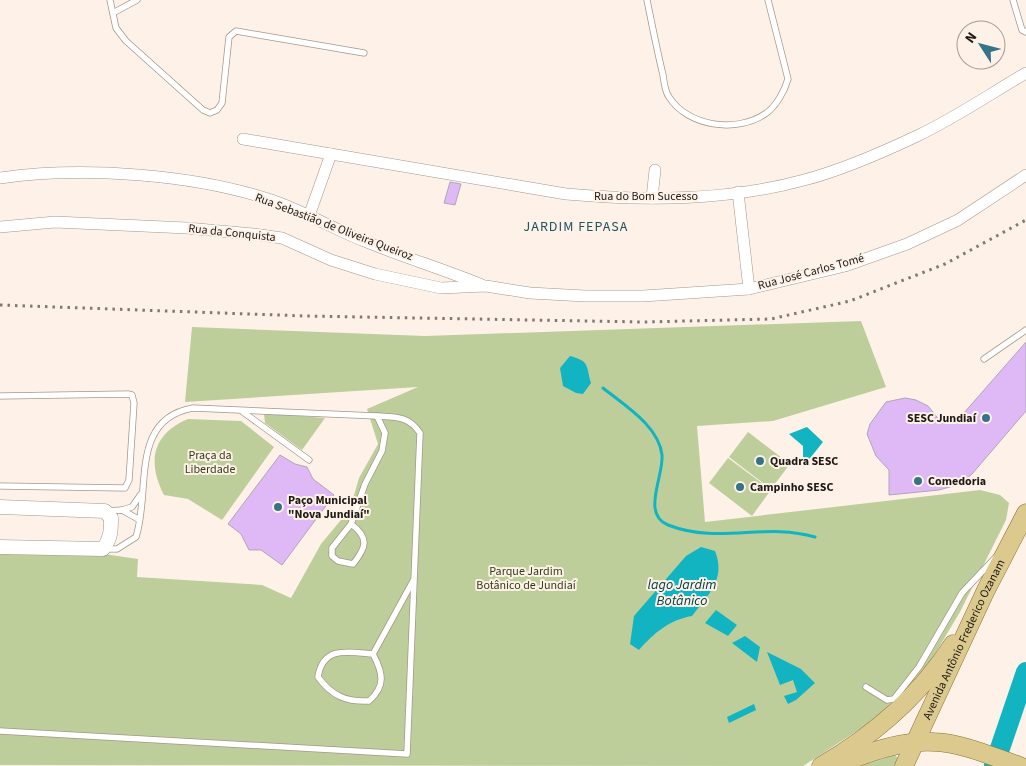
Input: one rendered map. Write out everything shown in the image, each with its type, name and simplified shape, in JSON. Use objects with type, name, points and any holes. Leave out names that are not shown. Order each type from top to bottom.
[{"type":"main road","name":"Avenida Antônio Frederico Ozanam","points":[[904,766],[916,744],[986,590],[1026,513]]},
{"type":"main road","points":[[821,766],[884,723],[908,701],[949,650],[986,590]]},
{"type":"main road","points":[[834,766],[893,746],[934,742],[959,746],[1020,766]]},
{"type":"street","name":"Rua do Bom Sucesso","points":[[243,139],[566,194],[613,198],[689,198],[738,192],[805,180],[870,157],[920,135],[1026,73]]},
{"type":"street","points":[[309,216],[331,154]]},
{"type":"street","points":[[652,198],[655,170]]},
{"type":"street","name":"Rua Sebastião de Oliveira Queiroz","points":[[0,178],[26,174],[63,173],[126,175],[200,182],[275,201],[366,242],[486,286]]},
{"type":"street","name":"Rua José Carlos Tomé","points":[[486,286],[530,293],[585,296],[643,296],[749,289],[845,266],[907,244],[958,220],[1026,175]]},
{"type":"street","points":[[738,192],[749,289]]},
{"type":"street","name":"Rua da Conquista","points":[[0,227],[54,222],[187,228],[253,234],[282,238],[331,260],[407,282],[441,288],[486,286]]},
{"type":"street","points":[[0,507],[105,511],[111,518],[110,540],[103,549],[0,547]]},
{"type":"lane","points":[[110,0],[116,28],[126,41],[203,110],[210,113],[217,110],[222,104],[229,37],[236,31],[364,53]]},
{"type":"lane","points":[[113,12],[137,0]]},
{"type":"lane","points":[[647,0],[668,96],[680,110],[696,120],[712,125],[743,123],[766,114],[786,88],[788,79],[768,0]]},
{"type":"lane","points":[[1013,0],[1022,30],[1026,32]]},
{"type":"lane","points":[[984,359],[1026,330]]},
{"type":"lane","points":[[0,396],[128,394],[132,396],[134,402],[129,480],[125,488],[0,486]]},
{"type":"lane","points":[[0,731],[407,754],[420,433],[411,421],[404,418],[377,416],[243,412],[193,408],[179,411],[167,416],[155,431],[150,442],[136,537],[117,549],[103,549]]},
{"type":"lane","points":[[243,412],[309,460]]},
{"type":"lane","points":[[351,524],[362,535],[364,542],[364,548],[353,564],[338,561],[332,556],[332,548],[351,524],[365,484],[382,451],[385,432],[377,416]]},
{"type":"lane","points":[[105,511],[122,510],[132,507],[140,498],[144,488]]},
{"type":"lane","points":[[122,510],[138,520]]},
{"type":"lane","points":[[866,686],[887,700],[894,699],[919,667],[962,594],[1011,541]]},
{"type":"lane","points":[[373,654],[414,580]]},
{"type":"lane","points":[[344,652],[373,654],[382,671],[382,685],[369,702],[353,702],[340,698],[326,688],[318,677],[320,665],[329,655],[344,652]]},
{"type":"green space","name":"Parque Jardim Botânico de Jundiaí","points":[[861,321],[886,387],[773,421],[697,426],[705,522],[980,490],[1000,495],[1009,503],[1006,520],[960,612],[930,662],[874,720],[803,766],[0,765],[0,553],[97,553],[138,559],[137,577],[262,585],[291,598],[321,544],[350,509],[359,478],[378,444],[367,409],[418,387],[185,402],[192,327],[425,336]]},
{"type":"green space","points":[[264,413],[325,418],[302,450],[265,423]]},
{"type":"green space","name":"Praça da Liberdade","points":[[188,419],[241,421],[274,447],[222,520],[188,499],[164,495],[159,483],[155,460],[156,450],[160,441],[176,425]]},
{"type":"green space","name":"Quadra SESC","points":[[748,432],[790,464],[771,489],[729,457]]},
{"type":"green space","name":"Campinho SESC","points":[[728,458],[771,490],[752,516],[709,483]]},
{"type":"green space","points":[[895,755],[898,758],[897,766],[857,766]]},
{"type":"water","points":[[570,356],[581,360],[586,365],[591,383],[583,394],[576,393],[563,386],[560,368]]},
{"type":"water","points":[[807,427],[823,442],[803,467],[803,446],[789,434]]},
{"type":"water","name":"lago Jardim Botânico","points":[[701,547],[715,551],[718,561],[717,578],[710,593],[692,616],[662,628],[639,650],[630,644],[634,616],[686,556]]},
{"type":"water","points":[[716,610],[737,625],[728,636],[705,623]]},
{"type":"water","points":[[745,636],[760,647],[757,662],[732,643]]},
{"type":"water","points":[[767,652],[801,669],[815,683],[796,700],[788,704],[784,696],[797,692],[793,680],[780,685]]},
{"type":"water","points":[[754,704],[756,710],[729,723],[727,717]]},
{"type":"building","points":[[450,182],[461,184],[455,205],[444,203]]},
{"type":"building","name":"SESC Jundiaí","points":[[1026,342],[1026,411],[972,474],[960,484],[939,490],[889,495],[889,470],[876,456],[867,434],[870,424],[886,402],[905,398],[916,400],[928,406],[941,422],[963,414]]},
{"type":"building","points":[[280,455],[295,464],[307,467],[313,479],[334,495],[282,565],[261,550],[249,550],[241,534],[228,524]]},
{"type":"waterway","points":[[603,388],[639,417],[648,426],[659,444],[662,464],[655,504],[660,520],[668,525],[687,531],[724,534],[778,532],[815,537]]},
{"type":"waterway","points":[[994,766],[1026,672]]},
{"type":"railway","points":[[0,305],[305,316],[644,322],[771,319],[850,301],[945,264],[1026,220]]},
{"type":"place","name":"SESC Jundiaí","points":[[986,418]]},
{"type":"place","name":"Quadra SESC","points":[[760,461]]},
{"type":"place","name":"Comedoria","points":[[918,481]]},
{"type":"place","name":"Campinho SESC","points":[[740,487]]},
{"type":"place","name":"Paço Municipal \"Nova Jundiaí\"","points":[[278,507]]},
{"type":"district","name":"JARDIM FEPASA","points":[[576,227]]}]
